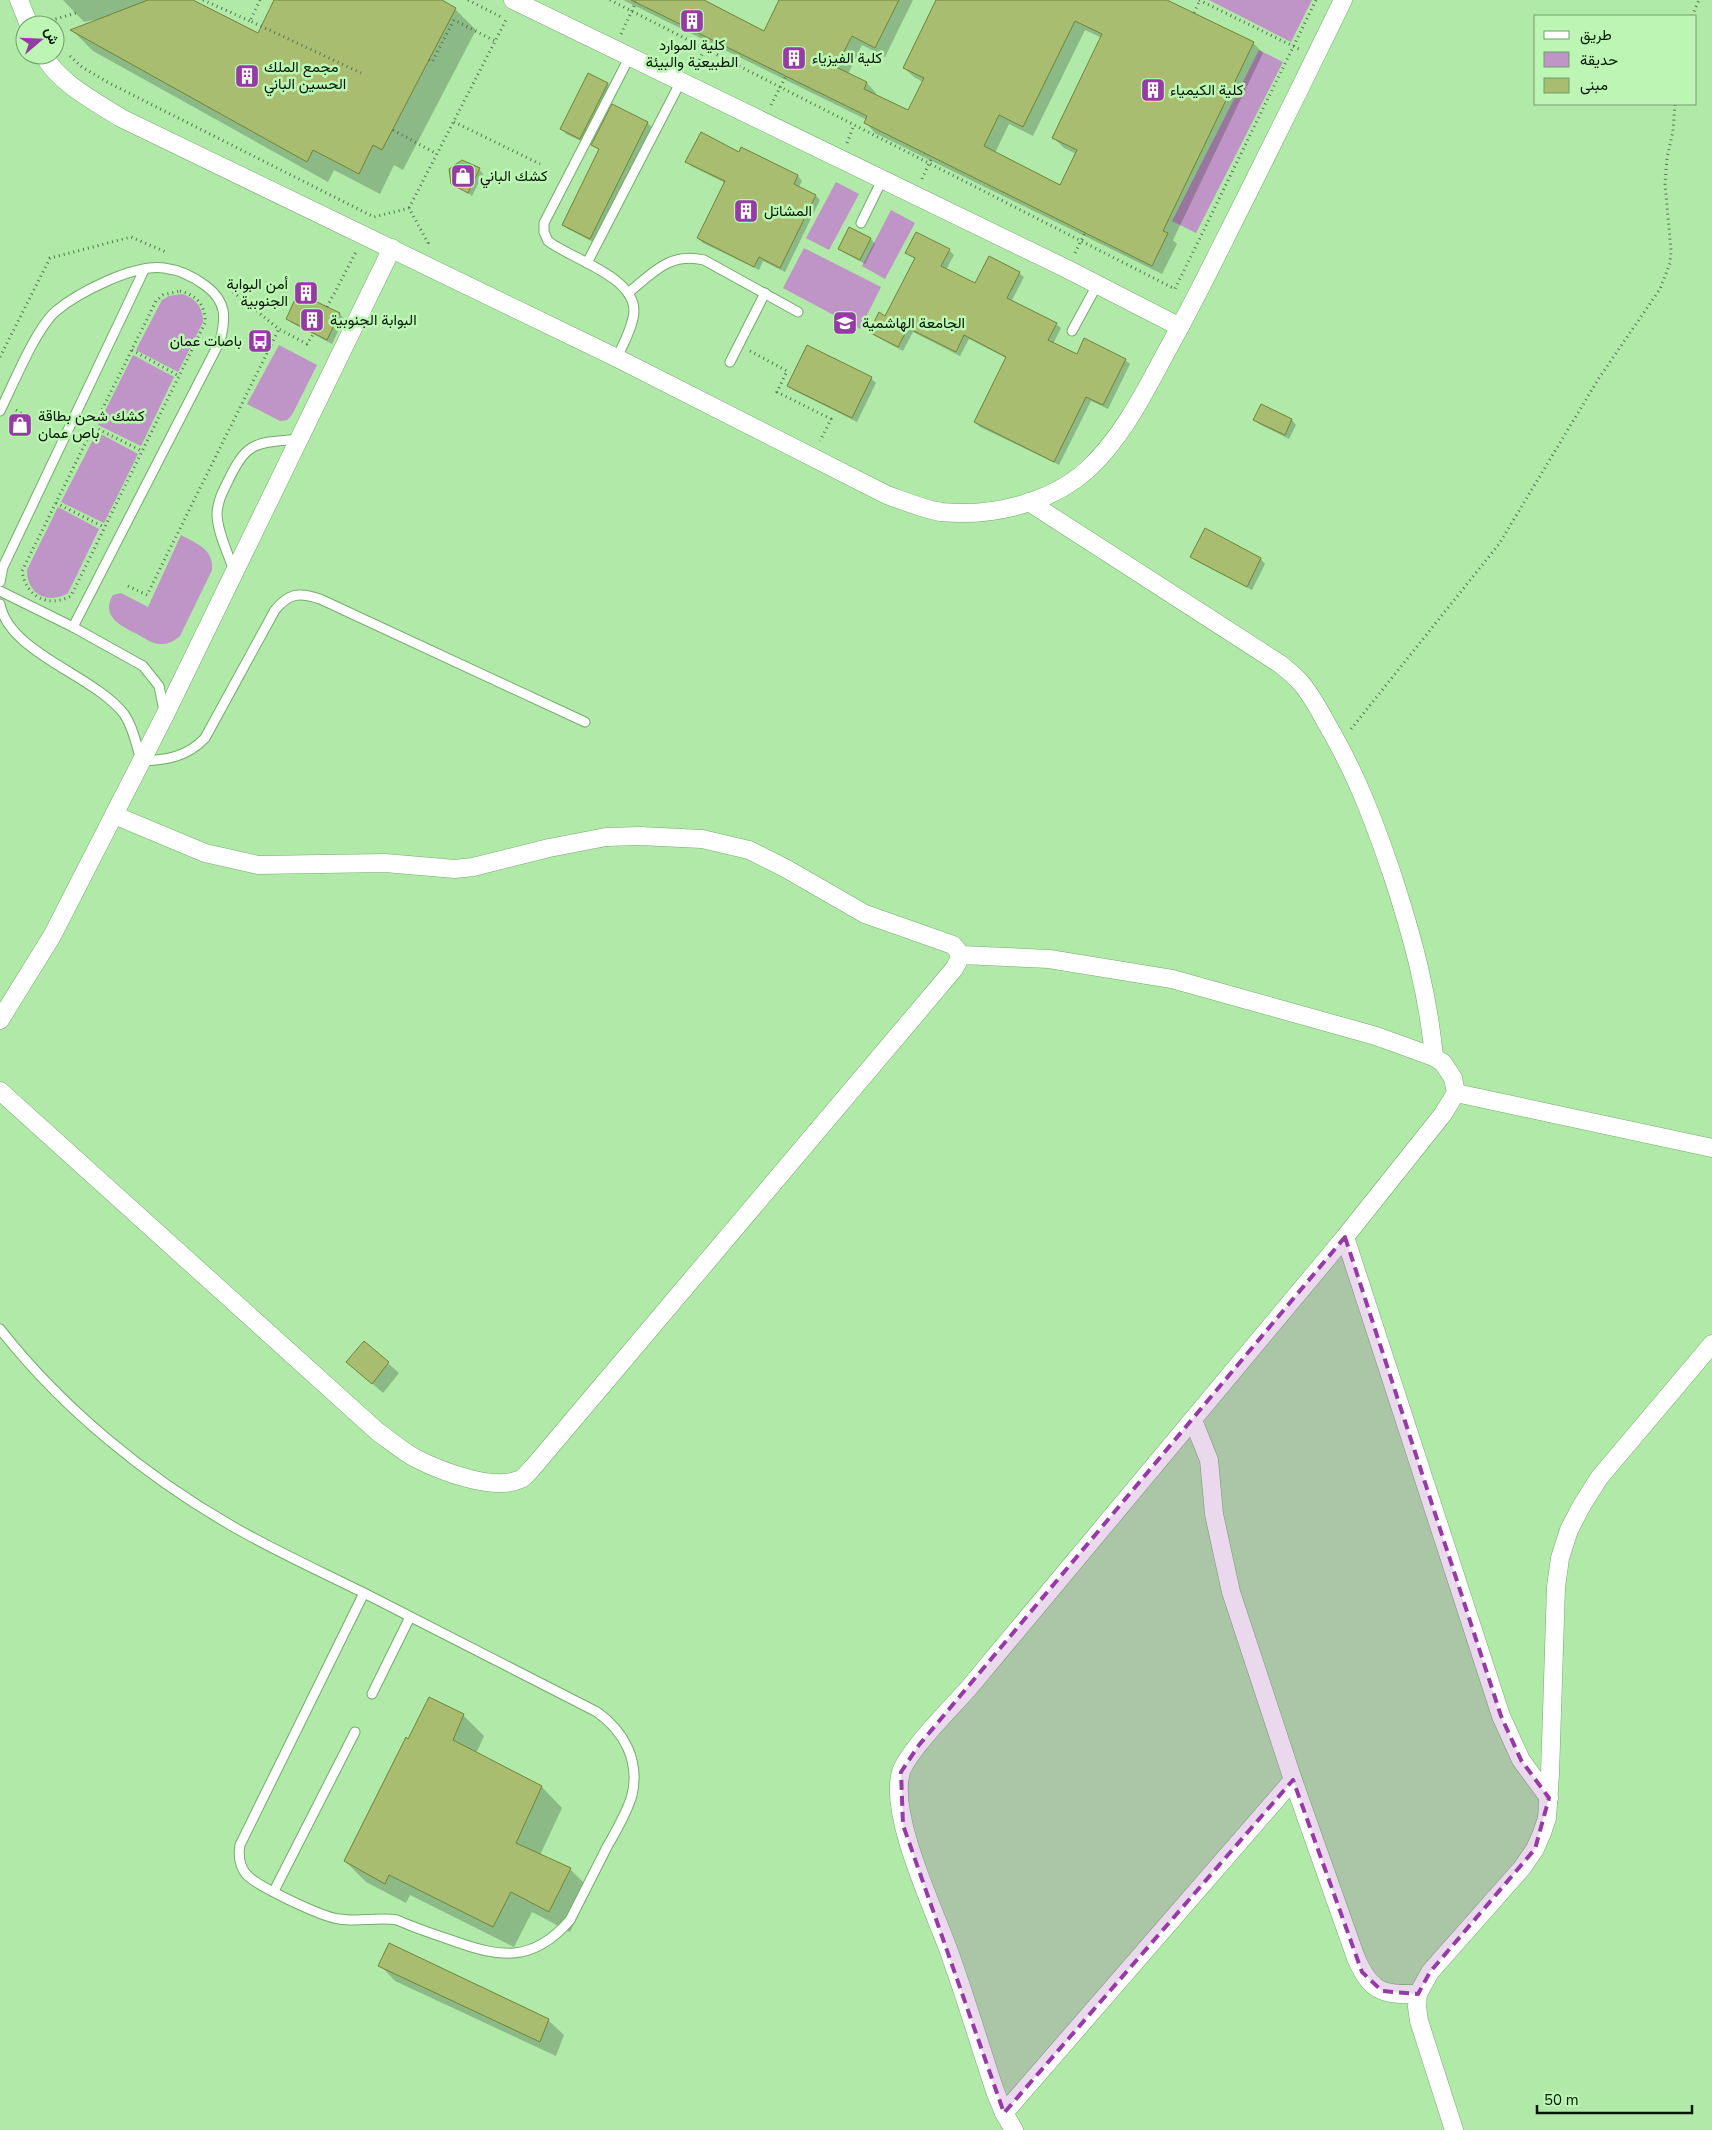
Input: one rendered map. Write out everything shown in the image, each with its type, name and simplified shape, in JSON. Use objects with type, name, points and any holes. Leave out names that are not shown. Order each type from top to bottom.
[{"type":"street","points":[[20,0],[31,15]]},
{"type":"street","points":[[50,65],[78,91],[121,118],[617,358],[887,495],[939,511],[966,513],[997,510],[1029,502],[1058,490],[1086,471],[1107,449],[1130,417],[1180,328],[1343,0]]},
{"type":"street","points":[[514,1],[763,121],[1180,328]]},
{"type":"street","points":[[0,1020],[52,936],[165,715],[392,248]]},
{"type":"street","points":[[1029,502],[1280,664],[1301,682],[1339,745],[1366,802],[1407,922],[1424,983],[1434,1057]]},
{"type":"street","points":[[0,1091],[378,1432],[416,1458],[443,1470],[480,1481],[504,1483],[522,1479],[535,1465],[954,970],[959,961],[960,955],[952,945],[865,914],[785,868],[749,850],[727,843],[702,839],[640,836],[606,837],[549,848],[473,868],[455,869],[385,863],[258,865],[205,852],[114,815]]},
{"type":"street","points":[[960,955],[1049,959],[1172,979],[1376,1036],[1434,1057],[1449,1071],[1456,1086],[1456,1093],[1449,1107],[1345,1237],[908,1758],[901,1772],[899,1787],[900,1808],[908,1844],[947,1945],[1004,2113],[1014,2130]]},
{"type":"street","points":[[1456,1093],[1712,1148]]},
{"type":"street","points":[[1345,1237],[1501,1716],[1521,1760],[1549,1798]]},
{"type":"street","points":[[1454,2130],[1419,2021],[1418,1994],[1430,1972],[1522,1868],[1535,1849],[1547,1818],[1556,1587],[1560,1558],[1569,1530],[1599,1478],[1712,1344]]},
{"type":"street","points":[[1193,1420],[1209,1460],[1216,1528],[1231,1592],[1293,1780],[1362,1972],[1367,1981],[1382,1991],[1393,1994],[1418,1994]]},
{"type":"street","points":[[1004,2113],[1293,1780]]},
{"type":"lane","points":[[617,358],[633,317],[632,302],[628,293],[615,280],[548,241],[544,232],[544,223],[630,56]]},
{"type":"lane","points":[[587,263],[680,82]]},
{"type":"lane","points":[[861,223],[882,180]]},
{"type":"lane","points":[[628,293],[664,264],[683,257],[694,257],[704,260],[798,312]]},
{"type":"lane","points":[[0,411],[38,333],[54,312],[88,290],[114,278],[144,270],[163,268],[182,273],[199,281],[213,291],[222,306],[225,315],[220,341],[73,627]]},
{"type":"lane","points":[[0,582],[4,567],[144,270]]},
{"type":"lane","points":[[1072,331],[1096,285]]},
{"type":"lane","points":[[730,362],[765,293]]},
{"type":"lane","points":[[234,572],[217,516],[218,506],[225,487],[238,460],[253,447],[262,443],[299,439]]},
{"type":"lane","points":[[0,591],[73,627],[143,666],[159,686],[165,715]]},
{"type":"lane","points":[[0,604],[3,616],[18,637],[109,698],[125,715],[133,733],[141,761],[177,757],[197,746],[205,738],[275,610],[283,600],[294,594],[308,595],[320,599],[585,722]]},
{"type":"lane","points":[[0,1328],[42,1377],[80,1414],[119,1448],[161,1480],[232,1526],[597,1712],[608,1720],[622,1735],[631,1754],[634,1781],[627,1808],[570,1920],[561,1930],[540,1945],[516,1953],[490,1953],[397,1920],[384,1918],[340,1919],[324,1916],[255,1881],[242,1869],[239,1861],[240,1845],[364,1594]]},
{"type":"lane","points":[[372,1694],[410,1617]]},
{"type":"lane","points":[[274,1891],[355,1732]]},
{"type":"path","points":[[202,0],[361,73]]},
{"type":"path","points":[[250,21],[260,0]]},
{"type":"path","points":[[468,0],[506,19]]},
{"type":"path","points":[[610,0],[1175,289],[1316,0]]},
{"type":"path","points":[[1194,13],[1200,0],[1316,57]]},
{"type":"path","points":[[1692,15],[1699,0]]},
{"type":"path","points":[[68,55],[82,67],[109,83],[374,217],[409,208],[496,41],[514,1]]},
{"type":"path","points":[[613,49],[636,2]]},
{"type":"path","points":[[65,16],[79,12]]},
{"type":"path","points":[[429,60],[432,62],[454,20],[496,41]]},
{"type":"path","points":[[763,121],[786,76]]},
{"type":"path","points":[[1339,745],[1498,544],[1599,378],[1660,289],[1670,263],[1671,250],[1665,184],[1675,105]]},
{"type":"path","points":[[454,122],[540,164]]},
{"type":"path","points":[[393,130],[438,154]]},
{"type":"path","points":[[409,208],[428,243]]},
{"type":"path","points":[[327,307],[365,235]]},
{"type":"path","points":[[180,291],[191,293],[198,299],[206,315],[205,323],[179,376],[71,596],[54,602],[31,594],[23,580],[22,571],[156,301],[163,295],[180,291]]},
{"type":"path","points":[[128,586],[147,595],[279,329]]},
{"type":"path","points":[[307,344],[314,333]]},
{"type":"path","points":[[738,345],[787,370],[777,392],[831,419],[818,444]]},
{"type":"path","points":[[132,350],[179,376]]},
{"type":"path","points":[[94,427],[142,451]]},
{"type":"path","points":[[56,502],[104,528]]},
{"type":"highlighted area","points":[[1345,1237],[1501,1716],[1521,1760],[1549,1798],[1535,1849],[1430,1972],[1418,1994],[1382,1991],[1362,1972],[1293,1780],[1004,2113],[903,1825],[901,1772],[919,1745]]},
{"type":"green space","points":[[1209,0],[1312,0],[1291,42]]},
{"type":"green space","points":[[1259,50],[1283,62],[1196,233],[1172,221]]},
{"type":"green space","points":[[836,182],[859,194],[829,250],[806,238]]},
{"type":"green space","points":[[891,210],[915,223],[885,279],[862,266]]},
{"type":"green space","points":[[804,248],[881,287],[860,329],[783,288]]},
{"type":"green space","points":[[182,294],[198,304],[202,312],[203,322],[178,372],[136,350],[162,300],[169,296]]},
{"type":"green space","points":[[279,345],[317,365],[292,415],[287,420],[280,421],[247,404]]},
{"type":"green space","points":[[133,355],[174,377],[141,446],[98,425]]},
{"type":"green space","points":[[97,432],[138,454],[104,523],[61,502]]},
{"type":"green space","points":[[58,507],[99,529],[68,593],[53,598],[40,595],[35,591],[28,578],[27,570]]},
{"type":"green space","points":[[181,535],[198,544],[207,552],[212,563],[212,570],[180,636],[169,643],[155,643],[119,624],[111,614],[109,609],[110,602],[113,595],[121,593],[148,607]]},
{"type":"building","name":"مجمع الملك الحسين الباني","points":[[148,0],[193,0],[258,33],[274,0],[442,0],[456,8],[382,150],[373,145],[359,174],[313,150],[307,162],[70,30]]},
{"type":"building","points":[[631,0],[704,0],[764,31],[779,0],[899,0],[875,48],[852,36],[836,67],[867,82],[864,89],[908,110],[924,78],[903,68],[936,0],[1167,0],[1254,42],[1163,231],[1168,233],[1152,266],[864,123],[867,116]],"holes":[[[1075,21],[1102,34],[1052,138],[1077,150],[1060,185],[984,146],[999,115],[1023,127]]]},
{"type":"building","points":[[588,73],[608,83],[580,139],[560,129]]},
{"type":"building","points":[[612,104],[648,122],[590,239],[562,225],[599,149],[591,145]]},
{"type":"building","name":"المشاتل","points":[[701,132],[739,152],[741,147],[798,175],[794,184],[816,195],[780,268],[759,257],[754,267],[697,238],[725,181],[685,162]]},
{"type":"building","name":"كشك الباني","points":[[462,160],[480,168],[468,193],[451,184],[449,169]]},
{"type":"building","points":[[849,227],[871,238],[860,260],[838,249]]},
{"type":"building","points":[[916,232],[950,249],[941,266],[975,283],[989,256],[1020,272],[1007,298],[1057,323],[1048,340],[1077,354],[1084,338],[1126,359],[1103,405],[1086,397],[1054,462],[974,422],[1006,357],[964,335],[956,352],[908,328],[898,347],[869,332],[879,312],[885,316],[915,258],[905,253]]},
{"type":"building","name":"البوابة الجنوبية","points":[[298,293],[340,313],[327,340],[286,319]]},
{"type":"building","points":[[807,345],[872,377],[852,418],[787,386]]},
{"type":"building","points":[[1261,404],[1292,419],[1285,435],[1253,420]]},
{"type":"building","points":[[1205,528],[1261,558],[1247,587],[1190,557]]},
{"type":"building","points":[[364,1341],[389,1362],[372,1384],[346,1362]]},
{"type":"building","points":[[429,1697],[464,1714],[453,1740],[542,1786],[516,1843],[571,1868],[549,1912],[511,1892],[493,1927],[389,1875],[385,1884],[344,1861],[406,1737],[408,1739]]},
{"type":"building","points":[[389,1943],[549,2019],[540,2042],[378,1966]]},
{"type":"place","name":"كلية الموارد الطبيعية والبيئة","points":[[692,21]]},
{"type":"place","name":"كلية الفيزياء","points":[[794,58]]},
{"type":"place","name":"مجمع الملك الحسين الباني","points":[[247,76]]},
{"type":"place","name":"كلية الكيمياء","points":[[1153,90]]},
{"type":"place","name":"كشك الباني","points":[[463,176]]},
{"type":"place","name":"المشاتل","points":[[746,211]]},
{"type":"place","name":"أمن البوابة الجنوبية","points":[[306,293]]},
{"type":"place","name":"البوابة الجنوبية","points":[[312,320]]},
{"type":"place","name":"الجامعة الهاشمية","points":[[845,323]]},
{"type":"place","name":"باصات عمان","points":[[260,341]]},
{"type":"place","name":"كشك شحن بطاقة باص عمان","points":[[20,425]]}]
